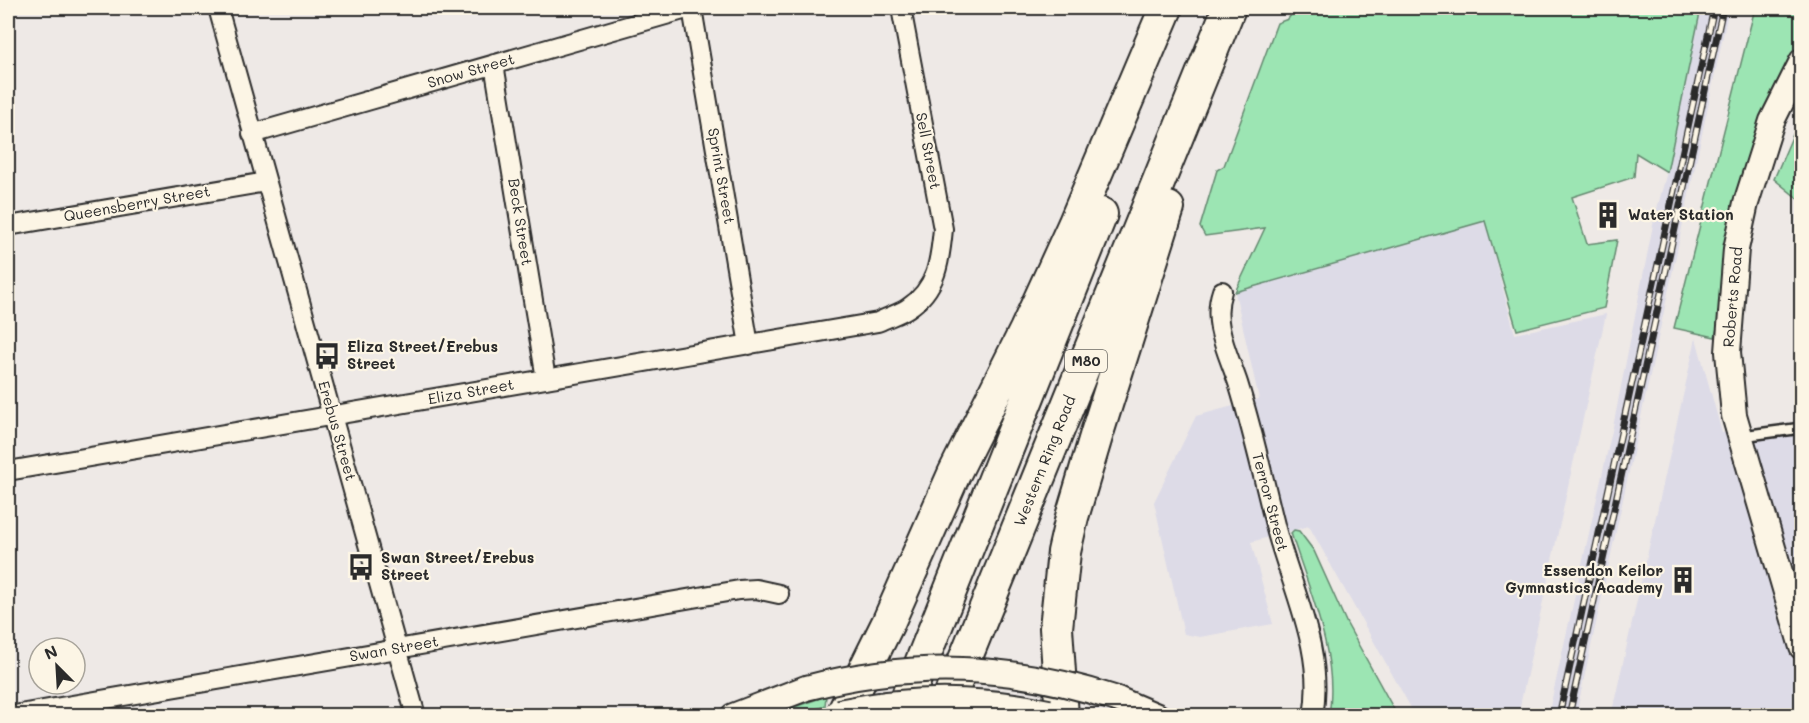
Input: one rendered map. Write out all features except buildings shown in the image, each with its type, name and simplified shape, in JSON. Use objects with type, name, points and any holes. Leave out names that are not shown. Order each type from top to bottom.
[{"type":"highway","points":[[841,716],[895,608],[954,474],[1031,319],[1074,225],[1166,8]]},
{"type":"highway","name":"M80","points":[[900,716],[1185,8]]},
{"type":"highway","name":"Western Ring Road","points":[[942,716],[1229,8]]},
{"type":"highway","points":[[1062,716],[1056,628],[1064,552],[1072,517],[1170,199],[1243,8]]},
{"type":"highway","points":[[841,716],[881,708],[943,704],[992,706],[1048,716]]},
{"type":"street","name":"Erebus Street","points":[[218,8],[416,716]]},
{"type":"street","name":"Snow Street","points":[[252,134],[691,8]]},
{"type":"street","name":"Sprint Street","points":[[691,8],[749,345]]},
{"type":"street","name":"Sell Street","points":[[901,8],[943,229],[940,264],[926,293]]},
{"type":"street","name":"Roberts Road","points":[[1802,61],[1772,121],[1746,203],[1736,249],[1728,338],[1728,368],[1733,407],[1802,647]]},
{"type":"street","name":"Beck Street","points":[[494,64],[546,379]]},
{"type":"street","name":"Roberts Road","points":[[1740,436],[1738,341],[1748,256],[1771,166],[1784,126],[1802,89]]},
{"type":"street","name":"Queensberry Street","points":[[8,226],[266,182]]},
{"type":"street","name":"Terror Street","points":[[1222,291],[1219,301],[1220,328],[1238,384],[1311,646],[1316,680],[1313,716]]},
{"type":"street","name":"Eliza Street","points":[[8,471],[878,322],[908,308],[926,293]]},
{"type":"street","name":"Swan Street","points":[[8,716],[739,590],[756,589],[779,594]]},
{"type":"street","points":[[733,716],[806,688],[857,676],[888,672],[963,669],[997,671],[1047,679],[1117,699],[1157,716]]},
{"type":"lane","points":[[1740,436],[1802,428]]},
{"type":"shaded area","points":[[1701,8],[1729,8],[1576,715],[1548,716],[1614,422],[1654,220],[1667,172]]},
{"type":"shaded area","points":[[1485,221],[1515,334],[1606,314],[1518,715],[1415,715],[1309,526],[1251,542],[1273,624],[1200,637],[1184,634],[1154,502],[1196,416],[1259,399],[1235,292]]},
{"type":"shaded area","points":[[1696,338],[1722,433],[1801,423],[1801,715],[1611,716]]},
{"type":"green space","points":[[1296,8],[1701,8],[1667,172],[1636,153],[1634,177],[1572,197],[1587,244],[1617,240],[1604,308],[1517,330],[1485,221],[1235,292],[1265,228],[1205,236],[1200,227],[1217,170],[1224,166],[1277,23],[1288,19]]},
{"type":"green space","points":[[1755,8],[1801,8],[1801,47],[1780,80],[1742,208],[1715,337],[1674,328]]},
{"type":"green space","points":[[1801,116],[1802,201],[1774,179]]},
{"type":"green space","points":[[1294,530],[1299,531],[1314,551],[1347,624],[1397,715],[1329,715],[1330,670],[1326,647],[1314,600],[1291,533]]},
{"type":"green space","points":[[826,696],[825,706],[797,715],[769,716]]},
{"type":"railway","points":[[1559,716],[1714,8]]},
{"type":"railway","points":[[1569,716],[1723,8]]},
{"type":"place","name":"Water Station","points":[[1608,215]]},
{"type":"place","name":"Eliza Street/Erebus Street","points":[[327,356]]},
{"type":"place","name":"Swan Street/Erebus Street","points":[[361,567]]},
{"type":"place","name":"Essendon Keilor Gymnastics Academy","points":[[1683,580]]}]
